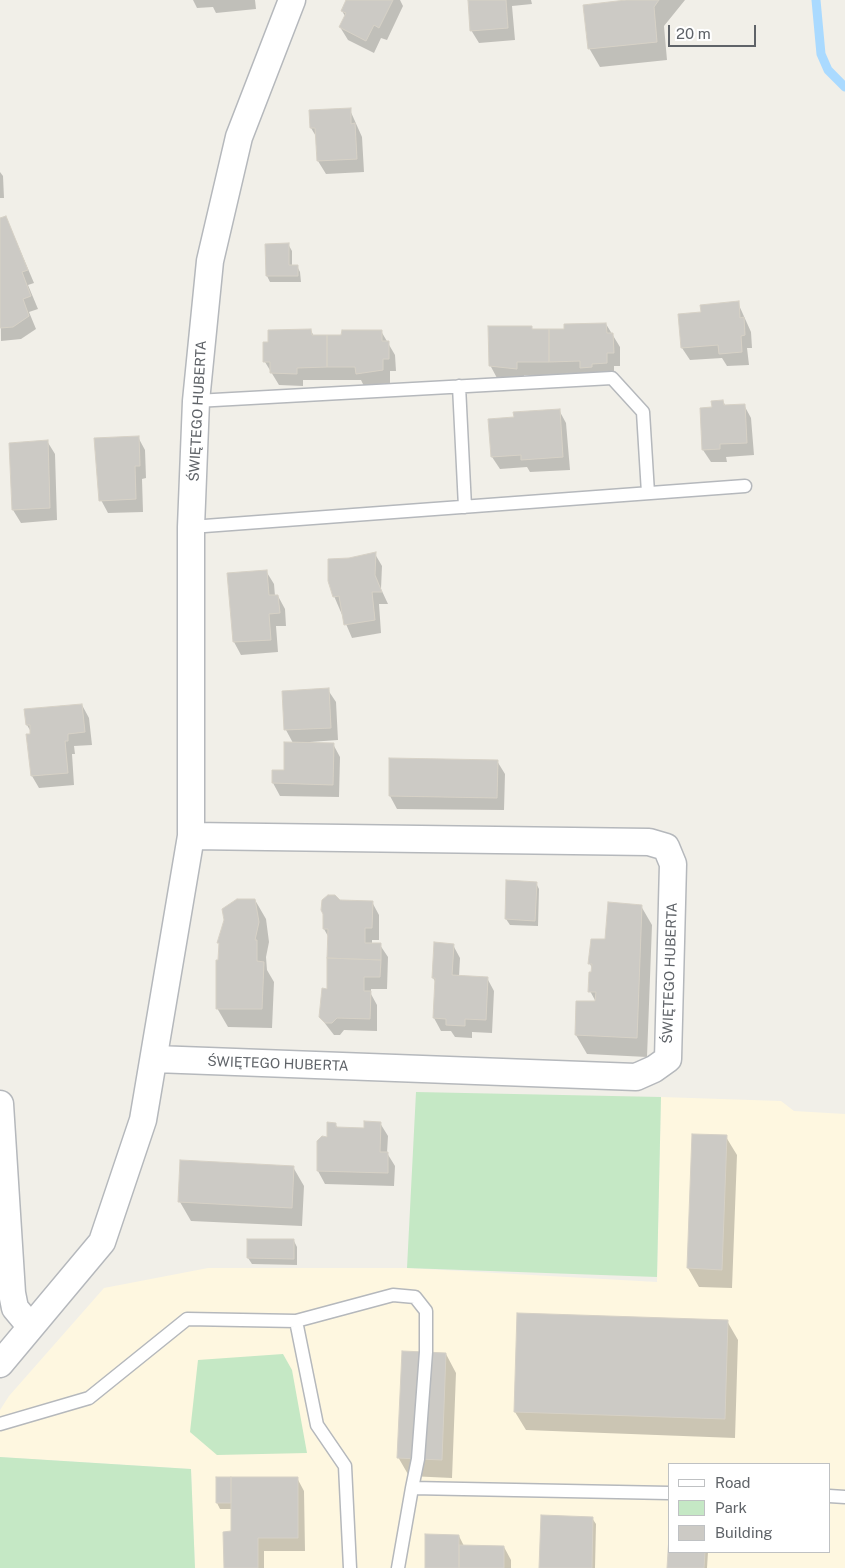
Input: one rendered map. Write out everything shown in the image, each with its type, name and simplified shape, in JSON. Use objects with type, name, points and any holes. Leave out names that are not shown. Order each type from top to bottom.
[{"type":"street","name":"ŚWIĘTEGO HUBERTA","points":[[0,1364],[102,1242],[143,1120],[155,1059],[191,836],[191,527],[196,400],[210,261],[239,137],[292,0]]},
{"type":"street","name":"ŚWIĘTEGO HUBERTA","points":[[155,1059],[636,1077],[654,1069],[668,1059],[674,864],[666,847],[649,842],[191,836]]},
{"type":"street","points":[[0,1104],[12,1293],[15,1308],[30,1326]]},
{"type":"lane","points":[[196,400],[612,378],[643,412],[648,494]]},
{"type":"lane","points":[[459,386],[465,507]]},
{"type":"lane","points":[[191,527],[745,486]]},
{"type":"lane","points":[[0,1424],[89,1398],[187,1320],[296,1321],[394,1295],[415,1298],[426,1311],[426,1352],[418,1458],[398,1568]]},
{"type":"lane","points":[[296,1321],[317,1425],[345,1466],[350,1568]]},
{"type":"lane","points":[[412,1488],[668,1493]]},
{"type":"lane","points":[[830,1496],[845,1497]]},
{"type":"shaded area","points":[[661,1097],[781,1101],[794,1111],[845,1114],[845,1568],[195,1568],[191,1469],[0,1457],[0,1410],[9,1396],[104,1288],[208,1268],[407,1268],[657,1282]]},
{"type":"green space","points":[[416,1092],[661,1097],[657,1277],[407,1268]]},
{"type":"green space","points":[[283,1354],[292,1370],[307,1453],[217,1455],[190,1432],[198,1360]]},
{"type":"green space","points":[[0,1457],[191,1469],[195,1568],[0,1568]]},
{"type":"building","points":[[346,0],[393,0],[379,28],[374,25],[366,41],[339,27],[346,13],[341,11]]},
{"type":"building","points":[[468,0],[506,0],[508,28],[470,31]]},
{"type":"building","points":[[626,0],[659,0],[654,7],[657,42],[588,49],[583,5]]},
{"type":"building","points":[[351,108],[351,124],[355,123],[357,159],[317,161],[315,128],[310,128],[309,110]]},
{"type":"building","points":[[6,216],[28,270],[22,272],[31,296],[23,299],[29,316],[13,327],[0,328],[0,218]]},
{"type":"building","points":[[289,243],[289,265],[298,265],[298,276],[266,276],[265,244]]},
{"type":"building","points":[[739,301],[740,318],[744,317],[745,335],[741,336],[742,352],[719,354],[718,345],[681,348],[678,314],[701,312],[700,305]]},
{"type":"building","points":[[606,323],[607,333],[613,333],[614,353],[607,353],[607,363],[592,364],[592,367],[580,368],[580,361],[549,362],[549,329],[564,329],[564,324]]},
{"type":"building","points":[[488,326],[532,326],[532,329],[549,329],[549,362],[517,362],[517,369],[489,366]]},
{"type":"building","points":[[311,329],[312,335],[327,335],[327,367],[297,368],[297,374],[270,373],[270,362],[263,362],[263,342],[268,342],[268,330]]},
{"type":"building","points":[[342,330],[382,330],[382,341],[389,341],[389,359],[383,359],[383,370],[356,374],[355,367],[327,367],[327,335],[341,335]]},
{"type":"building","points":[[723,400],[724,405],[745,404],[747,443],[720,444],[720,449],[702,450],[700,408],[712,407],[711,401]]},
{"type":"building","points":[[560,409],[563,457],[521,460],[521,455],[491,457],[488,419],[514,417],[513,412]]},
{"type":"building","points":[[139,436],[140,466],[135,466],[136,499],[99,501],[94,438]]},
{"type":"building","points":[[48,440],[50,508],[12,510],[9,443]]},
{"type":"building","points":[[376,552],[375,575],[382,592],[372,592],[375,620],[344,625],[339,596],[333,597],[328,581],[328,559],[349,558]]},
{"type":"building","points":[[267,570],[269,595],[278,595],[280,613],[269,614],[271,640],[233,642],[227,573]]},
{"type":"building","points":[[329,688],[331,728],[284,730],[282,691]]},
{"type":"building","points":[[82,704],[85,732],[68,734],[68,741],[65,741],[68,773],[31,776],[26,734],[30,734],[30,725],[26,725],[24,709]]},
{"type":"building","points":[[284,742],[334,743],[333,785],[272,783],[272,770],[284,770]]},
{"type":"building","points":[[389,758],[498,760],[497,798],[389,796]]},
{"type":"building","points":[[506,880],[537,882],[535,921],[505,919]]},
{"type":"building","points":[[328,895],[335,895],[340,900],[373,901],[372,928],[365,928],[365,943],[381,943],[381,960],[327,958],[328,929],[323,929],[323,914],[321,910],[322,900]]},
{"type":"building","points":[[237,899],[255,899],[259,922],[255,940],[257,940],[257,961],[264,962],[262,1009],[216,1009],[216,960],[218,960],[219,943],[217,943],[224,920],[222,909]]},
{"type":"building","points":[[608,902],[642,905],[637,1038],[575,1035],[576,1001],[595,1001],[596,992],[588,992],[589,972],[591,972],[592,964],[588,964],[591,939],[605,939]]},
{"type":"building","points":[[434,942],[454,944],[452,975],[488,977],[486,1020],[465,1019],[465,1026],[446,1025],[446,1019],[433,1018],[435,978],[432,978]]},
{"type":"building","points":[[327,958],[381,960],[380,977],[364,977],[364,991],[371,991],[370,1019],[337,1018],[332,1023],[325,1023],[319,1017],[322,988],[327,989]]},
{"type":"building","points":[[364,1121],[381,1122],[380,1152],[388,1152],[388,1173],[317,1171],[317,1141],[322,1136],[327,1137],[327,1122],[336,1123],[336,1127],[364,1128]]},
{"type":"building","points":[[692,1134],[727,1135],[722,1270],[687,1268]]},
{"type":"building","points":[[180,1160],[294,1166],[292,1208],[178,1202]]},
{"type":"building","points":[[247,1239],[294,1239],[294,1259],[247,1258]]},
{"type":"building","points":[[517,1313],[728,1320],[725,1419],[514,1412]]},
{"type":"building","points":[[402,1351],[446,1353],[442,1460],[397,1458]]},
{"type":"building","points":[[216,1477],[231,1477],[231,1503],[216,1503]]},
{"type":"building","points":[[231,1477],[298,1477],[298,1538],[258,1538],[258,1568],[224,1568],[223,1532],[231,1531]]},
{"type":"building","points":[[541,1515],[593,1517],[592,1568],[539,1568]]},
{"type":"building","points":[[425,1534],[459,1535],[459,1568],[425,1568]]},
{"type":"building","points":[[459,1545],[504,1546],[504,1568],[459,1568]]},
{"type":"building","points":[[668,1552],[705,1553],[704,1568],[667,1568]]},
{"type":"waterway","points":[[816,0],[821,54],[828,70],[845,87]]}]
